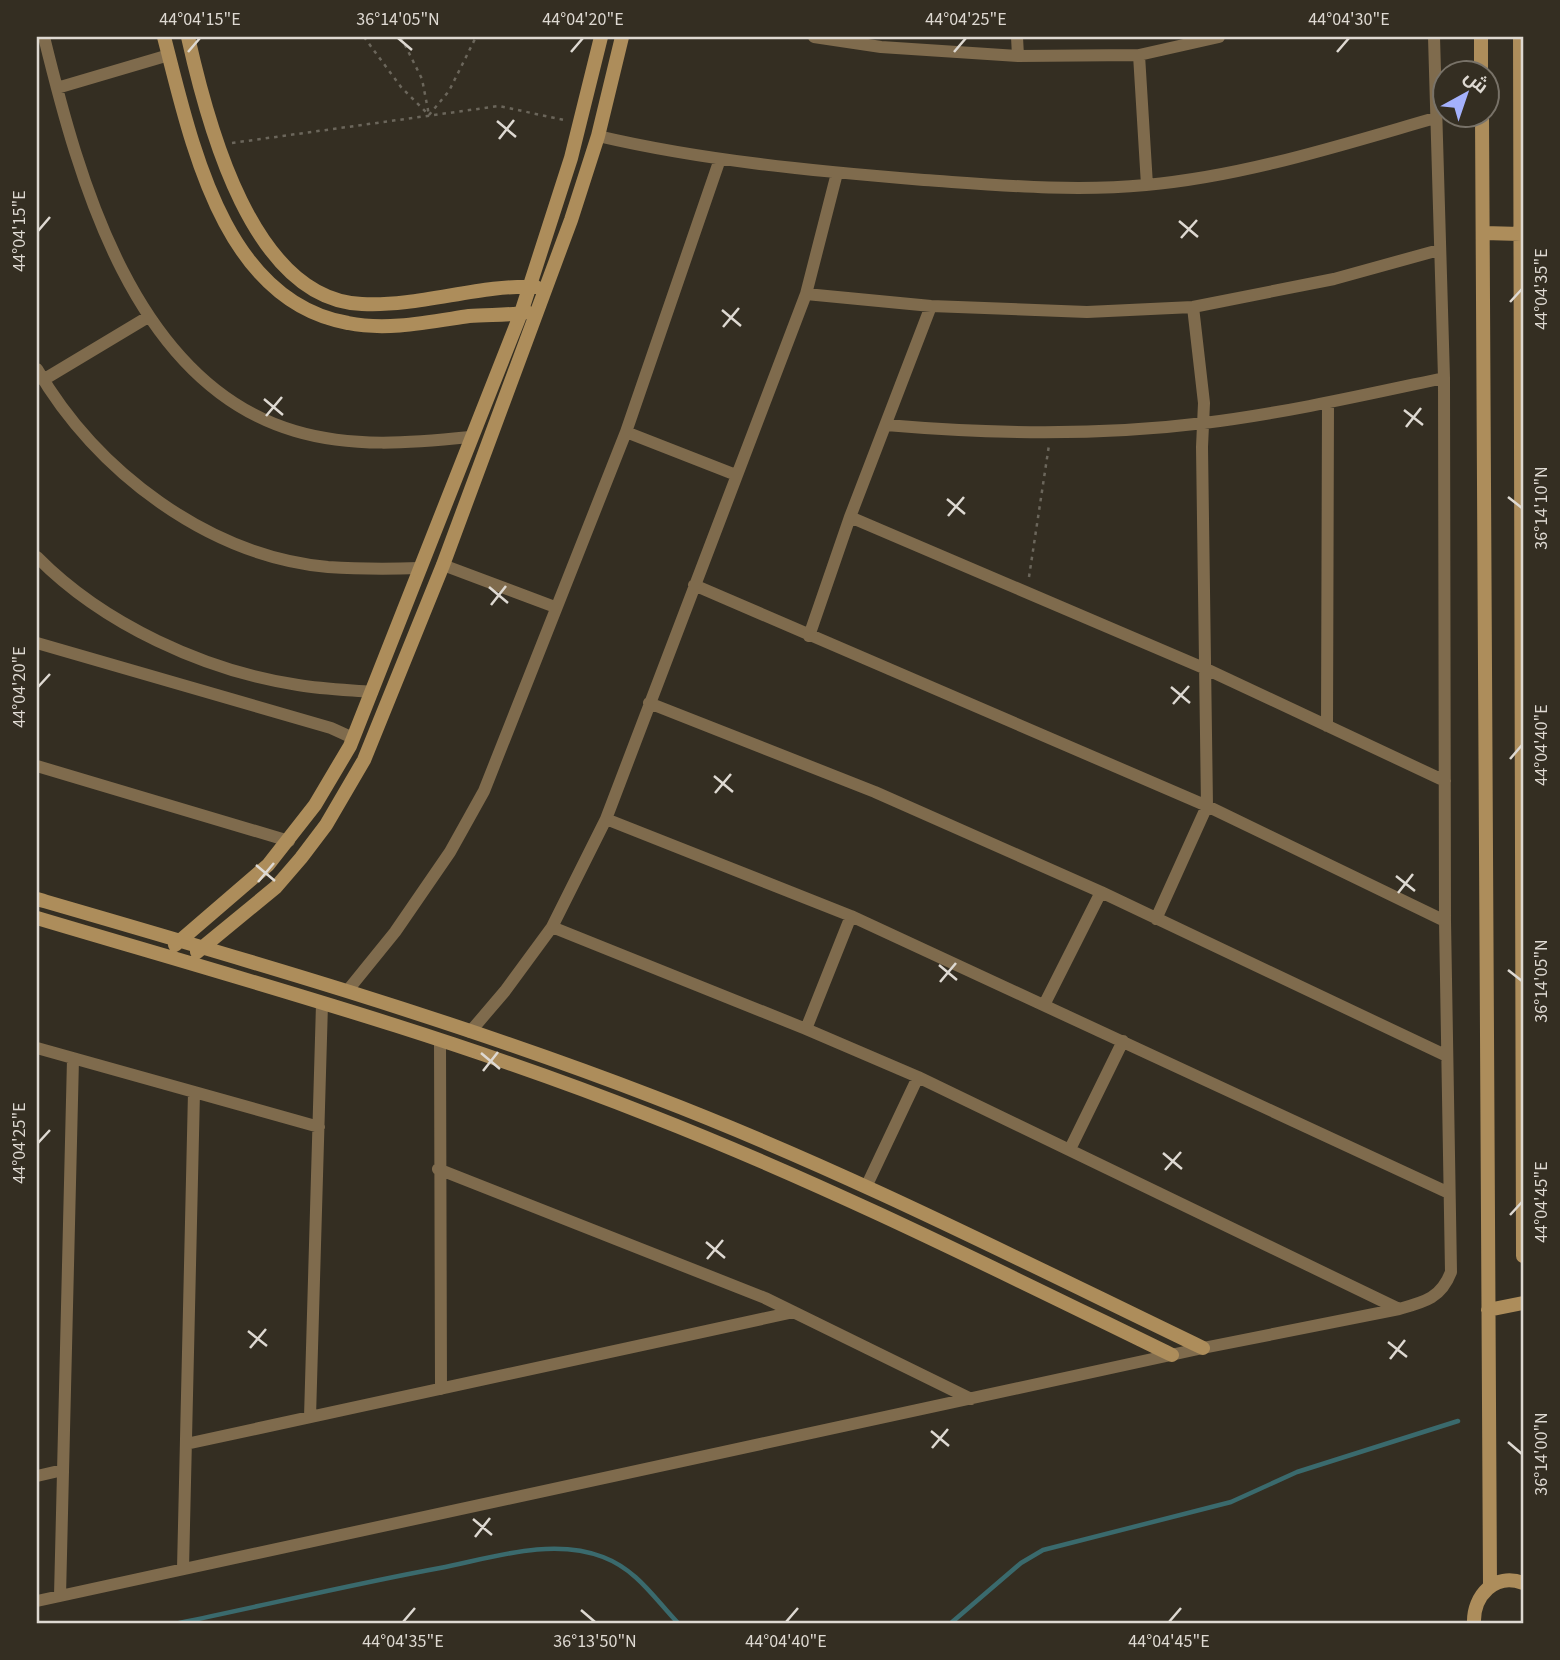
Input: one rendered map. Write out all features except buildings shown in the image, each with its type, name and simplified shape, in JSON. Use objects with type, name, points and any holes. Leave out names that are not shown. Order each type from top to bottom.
[{"type":"street","points":[[44,37],[76,161],[105,237],[148,317],[201,377],[247,411],[294,431],[337,440],[382,444],[470,437]]},
{"type":"street","points":[[164,37],[193,145],[220,213],[244,255],[292,302],[328,319],[373,327],[536,310]]},
{"type":"street","points":[[188,37],[218,145],[249,216],[262,237],[303,281],[333,299],[360,304],[405,303],[528,286],[544,287]]},
{"type":"street","points":[[163,956],[243,888],[289,841],[332,778],[353,738],[520,313],[580,124],[601,37]]},
{"type":"street","points":[[186,962],[276,887],[318,836],[364,760],[443,565],[571,220],[598,135],[622,37]]},
{"type":"street","points":[[814,37],[881,47],[1018,56],[1139,55],[1219,37]]},
{"type":"street","points":[[1017,37],[1018,56]]},
{"type":"street","points":[[1434,37],[1434,60]]},
{"type":"street","points":[[1481,37],[1481,60]]},
{"type":"street","points":[[1520,37],[1523,1256]]},
{"type":"street","points":[[57,88],[169,55]]},
{"type":"street","points":[[1139,55],[1147,185]]},
{"type":"street","points":[[598,135],[720,159],[837,173],[1010,186],[1079,188],[1147,185],[1246,169],[1430,119]]},
{"type":"street","points":[[37,1601],[1203,1348],[1399,1309],[1429,1301],[1446,1286],[1451,1272],[1445,921],[1444,377],[1435,130]]},
{"type":"street","points":[[1482,130],[1490,1587]]},
{"type":"street","points":[[348,990],[395,932],[442,863],[484,791],[626,432],[720,159]]},
{"type":"street","points":[[470,1032],[505,991],[552,927],[606,819],[806,294],[837,173]]},
{"type":"street","points":[[1484,233],[1521,234]]},
{"type":"street","points":[[806,294],[931,306],[1087,312],[1193,307],[1334,279],[1439,250]]},
{"type":"street","points":[[809,636],[850,517],[931,306]]},
{"type":"street","points":[[1156,919],[1207,806],[1205,403],[1193,307]]},
{"type":"street","points":[[148,317],[40,374],[83,435],[128,478],[176,514],[219,535],[279,557],[326,567],[419,568]]},
{"type":"street","points":[[886,425],[943,430],[1052,431],[1203,423],[1328,403],[1444,377]]},
{"type":"street","points":[[1327,726],[1328,403]]},
{"type":"street","points":[[626,432],[736,475]]},
{"type":"street","points":[[850,517],[1206,669],[1445,781]]},
{"type":"street","points":[[37,557],[114,617],[183,651],[235,671],[298,685],[372,692]]},
{"type":"street","points":[[443,565],[555,607]]},
{"type":"street","points":[[694,585],[1207,806],[1445,921]]},
{"type":"street","points":[[37,643],[331,728],[353,738]]},
{"type":"street","points":[[649,703],[875,792],[1101,892],[1447,1056]]},
{"type":"street","points":[[37,766],[289,841]]},
{"type":"street","points":[[606,819],[851,916],[1449,1193]]},
{"type":"street","points":[[1044,1005],[1101,892]]},
{"type":"street","points":[[37,899],[348,990],[699,1115],[866,1187],[1203,1348]]},
{"type":"street","points":[[806,1029],[851,916]]},
{"type":"street","points":[[37,918],[440,1040],[693,1132],[860,1205],[1171,1355]]},
{"type":"street","points":[[552,927],[918,1077],[1399,1309]]},
{"type":"street","points":[[310,1417],[322,1004]]},
{"type":"street","points":[[440,1040],[438,1169],[441,1389]]},
{"type":"street","points":[[1070,1149],[1123,1041]]},
{"type":"street","points":[[37,1048],[318,1128]]},
{"type":"street","points":[[60,1596],[73,1059]]},
{"type":"street","points":[[866,1187],[918,1077]]},
{"type":"street","points":[[183,1570],[194,1092]]},
{"type":"street","points":[[693,1132],[699,1115]]},
{"type":"street","points":[[438,1169],[794,1312],[971,1399]]},
{"type":"street","points":[[1488,1310],[1523,1303]]},
{"type":"street","points":[[186,1444],[794,1312]]},
{"type":"street","points":[[37,1476],[63,1470]]},
{"type":"street","points":[[1474,1623],[1476,1605],[1490,1587],[1506,1580],[1523,1583]]},
{"type":"path","points":[[364,37],[401,88],[429,115]]},
{"type":"path","points":[[401,37],[422,79],[429,115]]},
{"type":"path","points":[[429,115],[449,91],[476,37]]},
{"type":"path","points":[[218,145],[499,106],[580,124]]},
{"type":"path","points":[[1026,592],[1052,431]]},
{"type":"waterway","points":[[951,1623],[1021,1563],[1043,1550],[1231,1502],[1297,1472],[1458,1421]]},
{"type":"waterway","points":[[179,1623],[501,1555],[542,1549],[583,1551],[615,1563],[635,1577],[678,1623]]}]
